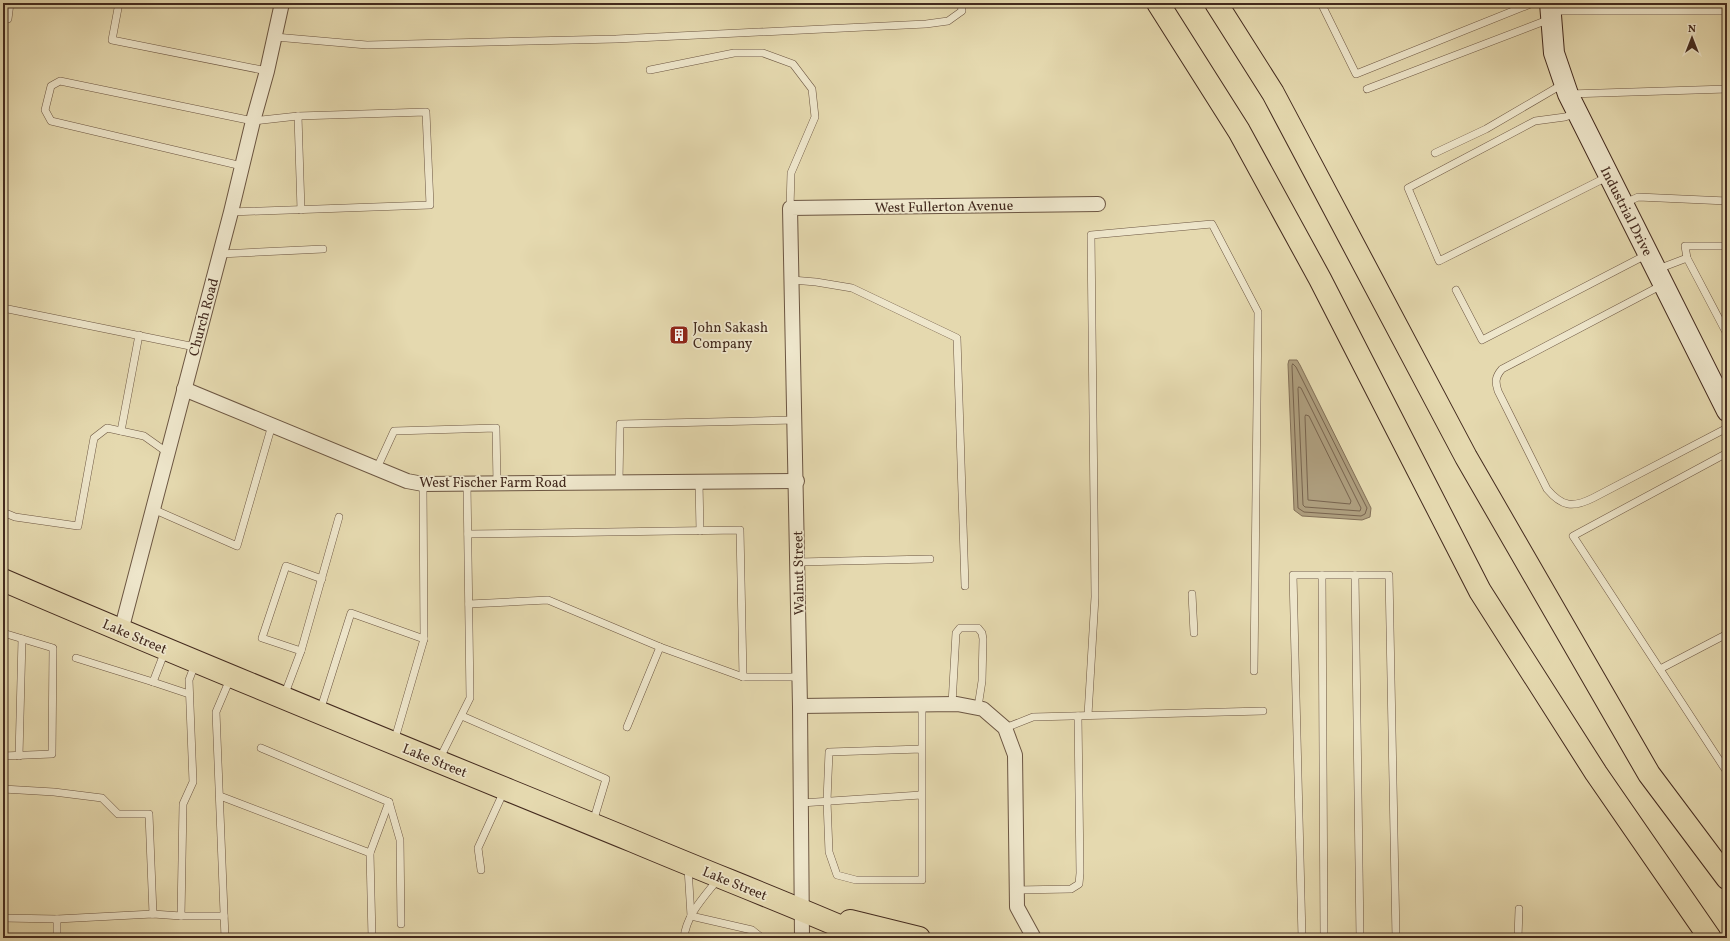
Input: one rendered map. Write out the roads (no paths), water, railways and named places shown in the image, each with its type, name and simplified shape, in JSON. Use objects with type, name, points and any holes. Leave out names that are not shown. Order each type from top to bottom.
[{"type":"main road","points":[[1158,3],[1239,131],[1320,279],[1480,591],[1596,773],[1710,938]]},
{"type":"main road","points":[[1216,3],[1273,93],[1466,457],[1649,774],[1727,878]]},
{"type":"main road","name":"Lake Street","points":[[3,580],[121,631],[719,877],[802,909],[867,938]]},
{"type":"main road","points":[[1649,774],[1727,857]]},
{"type":"main road","points":[[802,909],[919,938]]},
{"type":"street","name":"Church Road","points":[[121,631],[231,212],[253,121],[268,72],[282,3]]},
{"type":"street","name":"Industrial Drive","points":[[1546,9],[1554,53],[1566,89],[1727,411]]},
{"type":"street","name":"West Fullerton Avenue","points":[[790,208],[1098,204]]},
{"type":"street","name":"Walnut Street","points":[[790,208],[800,677],[802,938]]},
{"type":"street","name":"West Fischer Farm Road","points":[[184,389],[407,481],[423,484],[796,481]]},
{"type":"street","points":[[800,706],[952,704],[983,709],[1005,728],[1015,755],[1017,906],[1034,938]]},
{"type":"lane","points":[[3,20],[8,20],[10,3]]},
{"type":"lane","points":[[118,3],[112,40],[268,72]]},
{"type":"lane","points":[[275,37],[367,45],[616,39],[878,26],[948,21],[962,11],[962,3]]},
{"type":"lane","points":[[1321,3],[1356,74],[1546,9],[1727,11]]},
{"type":"lane","points":[[1366,89],[1546,9]]},
{"type":"lane","points":[[650,70],[734,53],[764,53],[793,64],[812,89],[815,117],[791,173],[790,208]]},
{"type":"lane","points":[[231,212],[430,205],[426,112],[298,116],[253,121],[60,81],[51,86],[45,110],[51,121],[242,166]]},
{"type":"lane","points":[[1435,153],[1566,89],[1727,89]]},
{"type":"lane","points":[[1578,113],[1565,117],[1535,121],[1408,188],[1439,261],[1609,176]]},
{"type":"lane","points":[[298,116],[301,210]]},
{"type":"lane","points":[[1623,204],[1638,197],[1727,201]]},
{"type":"lane","points":[[1088,716],[1095,597],[1091,235],[1212,224],[1258,312],[1254,671]]},
{"type":"lane","points":[[1727,246],[1685,246],[1687,258],[1727,334]]},
{"type":"lane","points":[[220,254],[323,248]]},
{"type":"lane","points":[[1456,290],[1482,340],[1687,258]]},
{"type":"lane","points":[[1656,270],[1502,369],[1497,375],[1495,383],[1498,391],[1547,489],[1554,497],[1565,503],[1573,505],[1593,498],[1727,428]]},
{"type":"lane","points":[[792,280],[852,288],[957,338],[965,586]]},
{"type":"lane","points":[[3,308],[195,347]]},
{"type":"lane","points":[[121,431],[139,335]]},
{"type":"lane","points":[[619,482],[620,424],[795,420]]},
{"type":"lane","points":[[154,509],[237,546],[272,425]]},
{"type":"lane","points":[[3,512],[15,517],[78,526],[94,438],[107,428],[144,436],[168,453]]},
{"type":"lane","points":[[377,468],[394,431],[496,428],[497,484]]},
{"type":"lane","points":[[1727,453],[1573,536],[1727,772]]},
{"type":"lane","points":[[699,482],[700,531]]},
{"type":"lane","points":[[394,743],[424,639],[423,484]]},
{"type":"lane","points":[[438,761],[470,698],[467,484]]},
{"type":"lane","points":[[283,698],[301,651],[339,517]]},
{"type":"lane","points":[[468,534],[740,530],[743,677]]},
{"type":"lane","points":[[798,562],[930,559]]},
{"type":"lane","points":[[301,651],[262,638],[286,566],[322,579]]},
{"type":"lane","points":[[1302,938],[1292,575],[1389,575],[1396,938]]},
{"type":"lane","points":[[1322,575],[1324,938]]},
{"type":"lane","points":[[1355,575],[1360,938]]},
{"type":"lane","points":[[1192,594],[1194,633]]},
{"type":"lane","points":[[469,604],[548,600],[660,647],[743,677],[800,677]]},
{"type":"lane","points":[[319,713],[351,613],[424,639]]},
{"type":"lane","points":[[952,704],[956,634],[960,628],[978,628],[982,633],[983,639],[982,681],[978,708]]},
{"type":"lane","points":[[3,633],[52,648],[52,754],[3,756]]},
{"type":"lane","points":[[1660,669],[1727,634]]},
{"type":"lane","points":[[19,756],[22,639]]},
{"type":"lane","points":[[626,727],[660,647]]},
{"type":"lane","points":[[153,682],[166,649]]},
{"type":"lane","points":[[76,658],[189,694]]},
{"type":"lane","points":[[181,916],[183,804],[193,782],[189,680],[196,662]]},
{"type":"lane","points":[[225,938],[216,712],[231,676]]},
{"type":"lane","points":[[922,704],[922,749],[921,795],[922,880],[856,880],[837,875],[829,852],[827,801],[829,752],[922,749]]},
{"type":"lane","points":[[1005,728],[1033,717],[1263,710]]},
{"type":"lane","points":[[462,716],[606,779],[592,825]]},
{"type":"lane","points":[[1017,890],[1071,889],[1079,884],[1078,716]]},
{"type":"lane","points":[[261,748],[388,802],[400,840],[401,924]]},
{"type":"lane","points":[[3,789],[54,792],[102,798],[118,814],[149,814],[153,914]]},
{"type":"lane","points":[[480,870],[478,848],[505,789]]},
{"type":"lane","points":[[801,803],[921,795]]},
{"type":"lane","points":[[220,796],[370,853]]},
{"type":"lane","points":[[372,938],[370,853],[388,802]]},
{"type":"lane","points":[[688,864],[691,916]]},
{"type":"lane","points":[[684,938],[686,925],[691,916],[719,877]]},
{"type":"lane","points":[[1518,909],[1518,938]]},
{"type":"lane","points":[[3,918],[57,919],[153,914],[181,916],[224,916]]},
{"type":"lane","points":[[691,916],[752,930],[762,938]]},
{"type":"lane","points":[[56,938],[57,919]]},
{"type":"water","points":[[1289,360],[1297,360],[1300,365],[1371,508],[1370,517],[1362,520],[1302,516],[1294,510]]},
{"type":"place","name":"John Sakash Company","points":[[679,335]]}]
